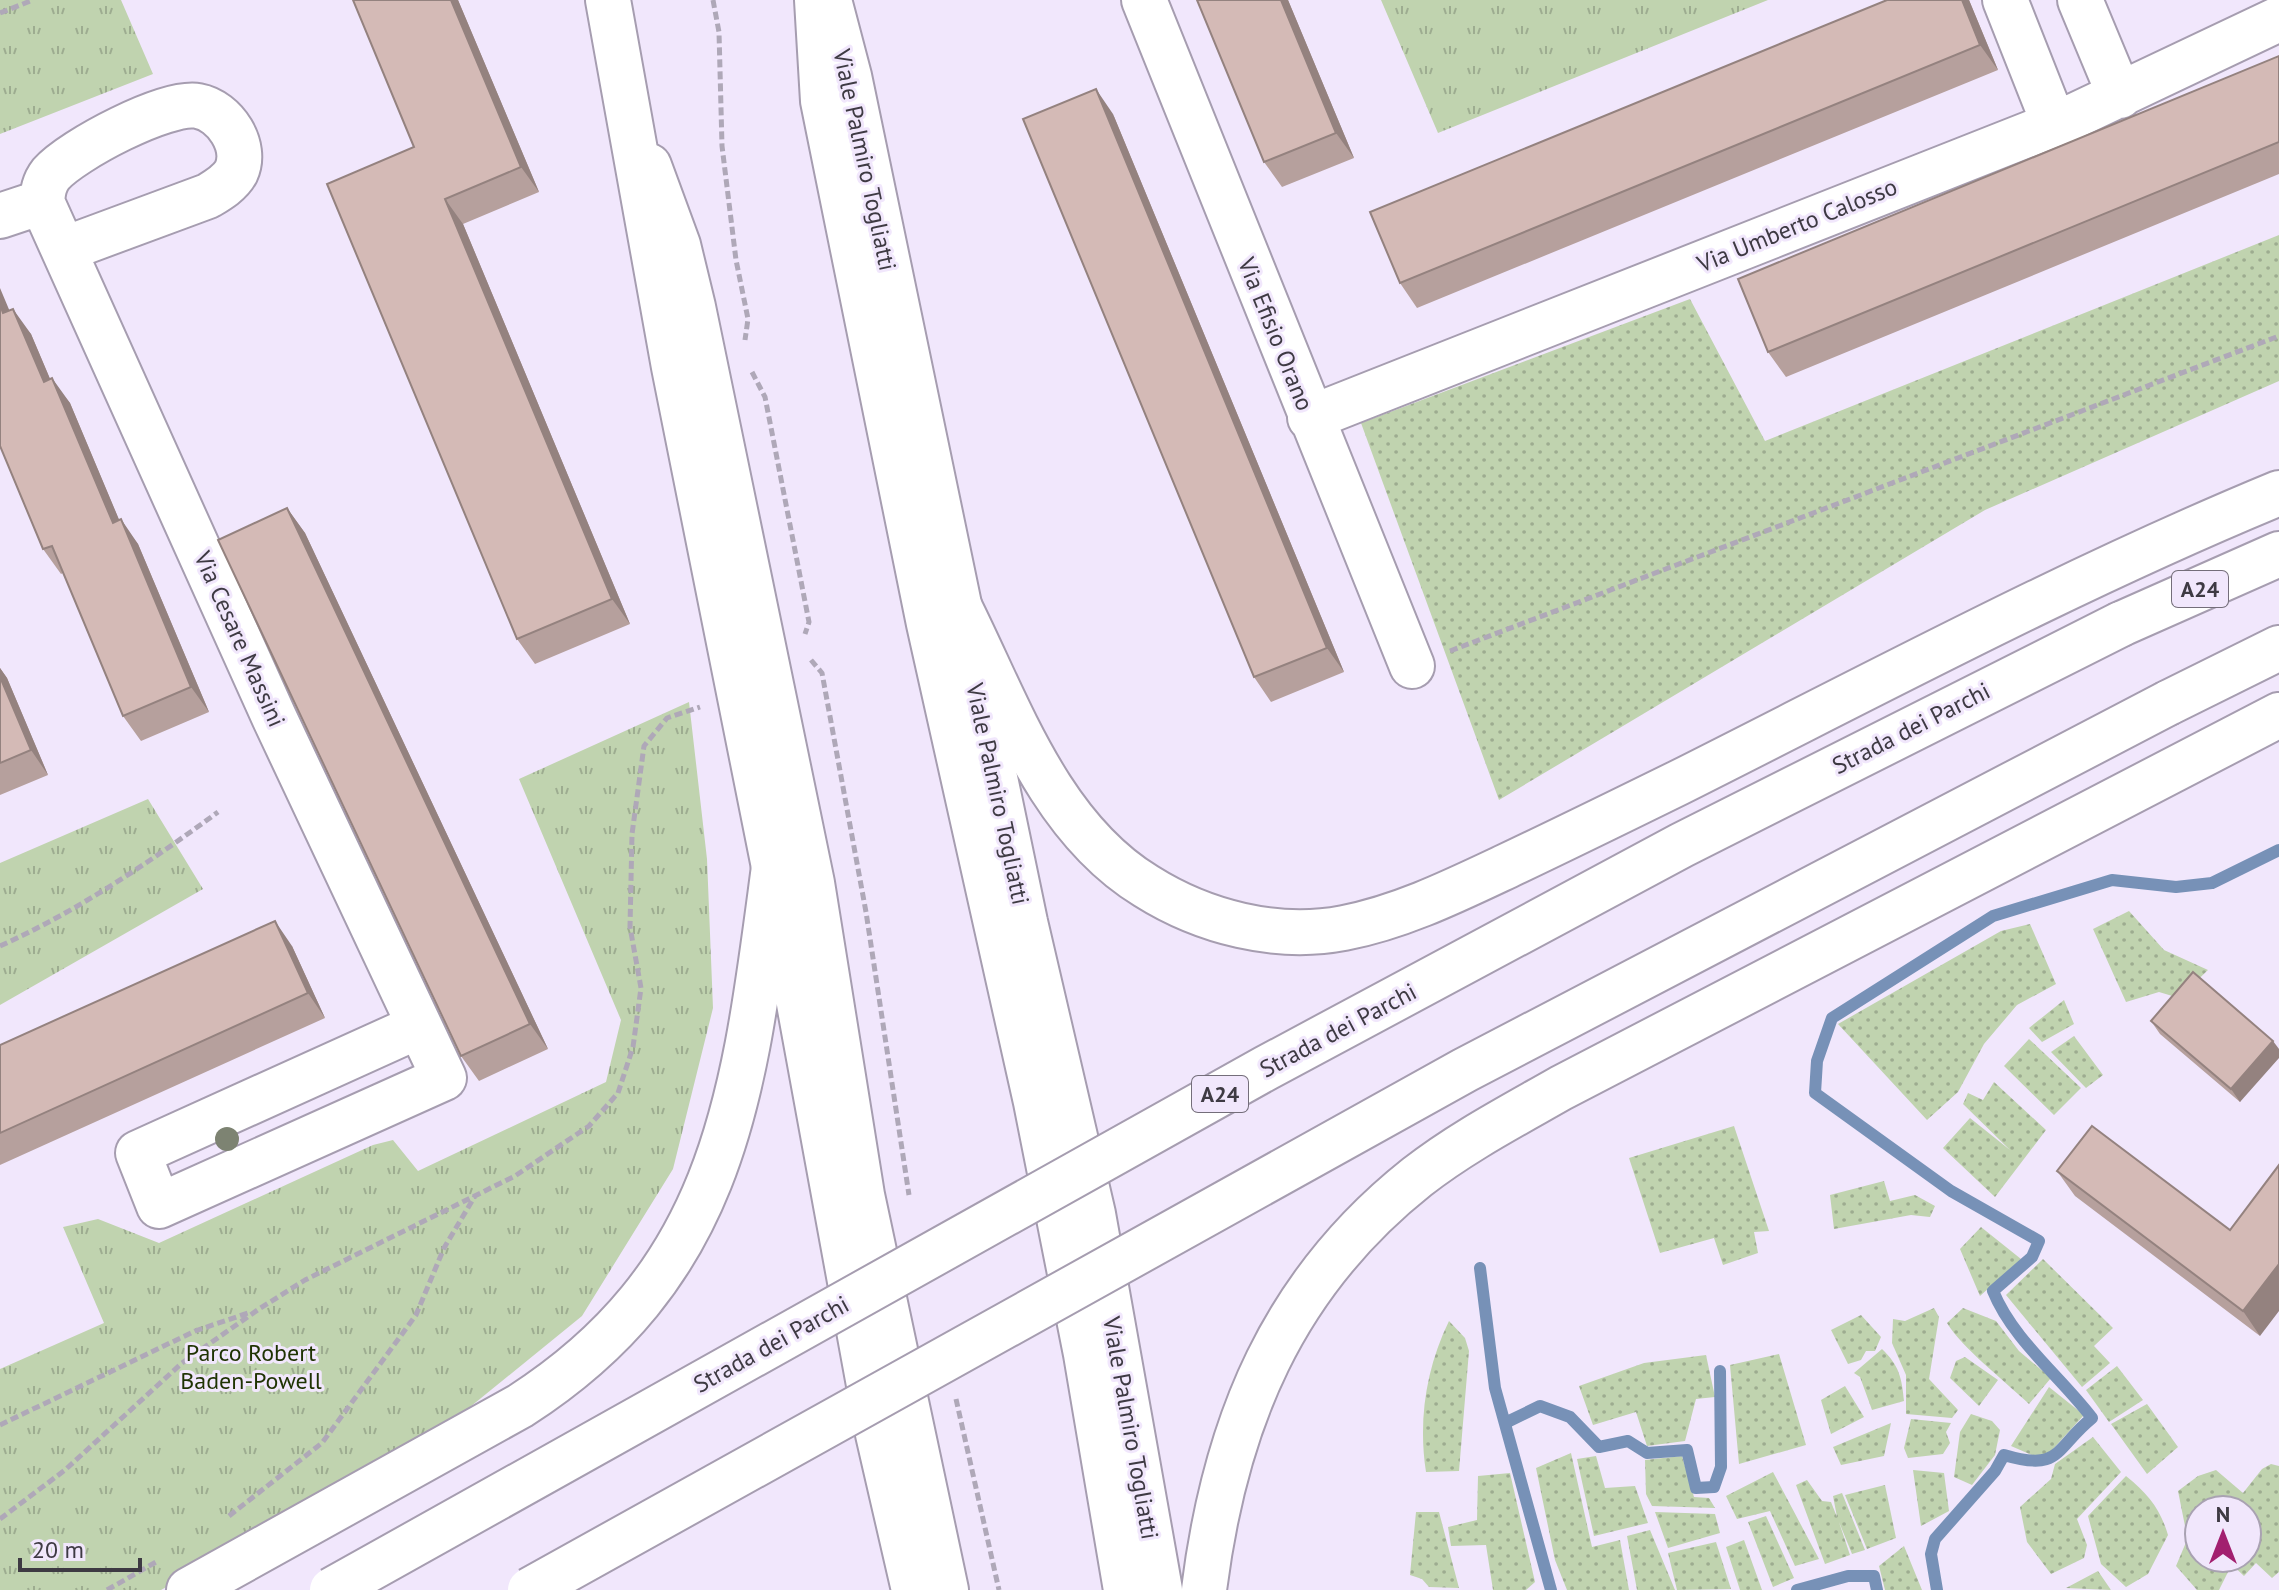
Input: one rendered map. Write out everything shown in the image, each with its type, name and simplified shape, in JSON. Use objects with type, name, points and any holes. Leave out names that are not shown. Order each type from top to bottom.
[{"type":"main road","points":[[608,0],[674,367],[774,867],[878,1434],[914,1590]]},
{"type":"main road","name":"Viale Palmiro Togliatti","points":[[817,0],[823,101],[929,624],[1036,1102],[1086,1354],[1126,1590]]},
{"type":"main road","name":"Viale Palmiro Togliatti","points":[[829,0],[849,76],[1025,922],[1093,1214],[1160,1590]]},
{"type":"main road","name":"Via Efisio Orano","points":[[1144,0],[1412,666]]},
{"type":"main road","points":[[2005,0],[2054,124]]},
{"type":"main road","points":[[2080,0],[2120,96]]},
{"type":"main road","name":"Via Umberto Calosso","points":[[1310,418],[2054,124],[2120,96],[2279,19]]},
{"type":"main road","points":[[0,216],[42,202],[44,184],[63,163],[150,114],[177,106],[198,106],[219,117],[235,138],[239,157],[235,173],[224,186],[208,196],[65,249]]},
{"type":"main road","points":[[631,123],[668,216],[687,277],[812,883],[865,1210],[946,1590]]},
{"type":"main road","name":"Via Cesare Massini","points":[[42,202],[274,717],[444,1078],[159,1206],[138,1153],[419,1026]]},
{"type":"main road","points":[[959,606],[1056,797],[1111,860],[1145,885],[1204,914],[1265,930],[1321,931],[1392,915],[1461,887],[1604,820],[2091,577],[2279,493]]},
{"type":"main road","name":"Strada dei Parchi","points":[[332,1590],[1266,1068],[1682,845],[2121,624],[2279,554]]},
{"type":"main road","points":[[530,1590],[1465,1070],[2279,648]]},
{"type":"main road","points":[[1204,1590],[1216,1503],[1241,1422],[1262,1370],[1332,1257],[1417,1177],[1466,1143],[1561,1088],[2279,715]]},
{"type":"main road","points":[[180,1572],[520,1406],[568,1372],[628,1316],[662,1272],[693,1222],[727,1139],[747,1057],[774,867]]},
{"type":"path","points":[[0,13],[33,0]]},
{"type":"path","points":[[713,0],[719,32],[722,146],[736,260],[748,319],[743,353]]},
{"type":"path","points":[[1412,666],[2279,336]]},
{"type":"path","points":[[748,364],[765,397],[809,622],[801,646]]},
{"type":"path","points":[[808,655],[822,673],[835,741],[866,912],[910,1205]]},
{"type":"path","points":[[0,1519],[65,1470],[182,1363],[259,1309],[305,1280],[515,1176],[589,1126],[618,1093],[633,1047],[641,988],[630,927],[632,834],[644,746],[667,718],[741,697]]},
{"type":"path","points":[[0,946],[29,933],[218,812]]},
{"type":"path","points":[[219,1524],[322,1443],[416,1315],[444,1248],[475,1195]]},
{"type":"path","points":[[0,1425],[195,1331],[259,1309]]},
{"type":"path","points":[[952,1384],[999,1590]]},
{"type":"path","points":[[107,1590],[180,1572]]},
{"type":"green space","points":[[0,0],[121,0],[153,74],[0,134]]},
{"type":"green space","points":[[1381,0],[1768,0],[1438,133]]},
{"type":"green space","points":[[2279,235],[2279,381],[1985,510],[1499,800],[1361,423],[1690,299],[1765,441]]},
{"type":"green space","name":"Parco Robert Baden-Powell","points":[[689,702],[707,859],[713,1008],[673,1169],[582,1316],[438,1433],[161,1590],[0,1590],[0,1369],[104,1323],[63,1227],[98,1219],[159,1243],[373,1145],[393,1140],[418,1171],[606,1082],[621,1020],[519,779]]},
{"type":"green space","points":[[148,799],[203,889],[0,1005],[0,863]]},
{"type":"green space","points":[[2129,911],[2164,950],[2208,970],[2179,998],[2159,992],[2126,1002],[2093,929]]},
{"type":"green space","points":[[2030,924],[2056,984],[2017,1005],[1984,1044],[1958,1092],[1927,1120],[1838,1024],[2001,931]]},
{"type":"green space","points":[[2064,1000],[2074,1024],[2042,1042],[2029,1028]]},
{"type":"green space","points":[[2074,1036],[2103,1075],[2086,1088],[2051,1052]]},
{"type":"green space","points":[[2029,1039],[2081,1088],[2054,1115],[2004,1066]]},
{"type":"green space","points":[[1994,1082],[2046,1130],[1995,1197],[1943,1148],[1970,1118],[2010,1150],[1963,1104],[1968,1093],[1983,1100]]},
{"type":"green space","points":[[1734,1126],[1769,1231],[1754,1232],[1758,1253],[1723,1265],[1714,1238],[1660,1253],[1629,1158]]},
{"type":"green space","points":[[1884,1181],[1890,1201],[1915,1195],[1935,1206],[1930,1217],[1911,1215],[1834,1229],[1830,1195]]},
{"type":"green space","points":[[1981,1227],[2021,1259],[1980,1296],[1960,1249]]},
{"type":"green space","points":[[2043,1259],[2113,1328],[2094,1346],[2110,1363],[2082,1387],[2006,1295]]},
{"type":"green space","points":[[1934,1308],[1939,1317],[1929,1379],[1958,1410],[1952,1418],[1906,1414],[1906,1375],[1892,1343],[1893,1319],[1905,1321]]},
{"type":"green space","points":[[1963,1308],[1996,1321],[2019,1351],[2051,1378],[2029,1404],[1973,1354],[1947,1323]]},
{"type":"green space","points":[[1861,1315],[1881,1337],[1875,1351],[1866,1351],[1861,1360],[1848,1364],[1831,1330]]},
{"type":"green space","points":[[1449,1321],[1465,1338],[1469,1351],[1459,1471],[1426,1472],[1423,1434],[1426,1395],[1435,1357]]},
{"type":"green space","points":[[1882,1349],[1899,1372],[1904,1401],[1872,1410],[1860,1377],[1854,1373]]},
{"type":"green space","points":[[1779,1354],[1806,1445],[1739,1464],[1730,1365]]},
{"type":"green space","points":[[1706,1355],[1715,1397],[1696,1399],[1685,1441],[1647,1446],[1636,1412],[1593,1425],[1579,1386],[1644,1363]]},
{"type":"green space","points":[[1965,1357],[1998,1380],[1979,1406],[1950,1378],[1956,1361]]},
{"type":"green space","points":[[2117,1366],[2143,1400],[2109,1422],[2086,1390]]},
{"type":"green space","points":[[1845,1386],[1864,1417],[1831,1434],[1821,1400]]},
{"type":"green space","points":[[2049,1387],[2084,1415],[2043,1460],[2011,1446]]},
{"type":"green space","points":[[2147,1404],[2178,1447],[2147,1474],[2111,1424]]},
{"type":"green space","points":[[1971,1414],[1992,1421],[2000,1430],[1995,1455],[1972,1485],[1954,1477],[1960,1432]]},
{"type":"green space","points":[[1911,1419],[1951,1423],[1946,1432],[1950,1443],[1943,1454],[1908,1458],[1904,1448]]},
{"type":"green space","points":[[1891,1423],[1884,1456],[1841,1465],[1833,1447]]},
{"type":"green space","points":[[2093,1437],[2121,1472],[2077,1519],[2087,1545],[2084,1558],[2051,1574],[2027,1542],[2020,1507],[2051,1479],[2055,1464]]},
{"type":"green space","points":[[1571,1453],[1592,1547],[1620,1540],[1629,1590],[1567,1590],[1555,1560],[1536,1468]]},
{"type":"green space","points":[[1596,1456],[1605,1488],[1635,1486],[1648,1523],[1594,1536],[1577,1459]]},
{"type":"green space","points":[[1682,1456],[1694,1497],[1709,1498],[1715,1508],[1652,1506],[1646,1494],[1645,1460]]},
{"type":"green space","points":[[2271,1464],[2279,1466],[2279,1572],[2272,1578],[2263,1570],[2263,1494],[2183,1494],[2183,1516],[2178,1491],[2198,1476],[2216,1470],[2243,1493],[2262,1469]]},
{"type":"green space","points":[[1913,1470],[1944,1473],[1949,1511],[1921,1526]]},
{"type":"green space","points":[[1773,1472],[1819,1559],[1795,1566],[1770,1511],[1737,1519],[1726,1496]]},
{"type":"green space","points":[[1510,1473],[1535,1582],[1526,1590],[1493,1590],[1486,1545],[1451,1546],[1448,1527],[1477,1520],[1478,1476]]},
{"type":"green space","points":[[2126,1476],[2152,1502],[2168,1535],[2148,1574],[2126,1587],[2101,1564],[2088,1516]]},
{"type":"green space","points":[[1807,1480],[1822,1501],[1831,1502],[1837,1517],[1833,1496],[1842,1493],[1865,1550],[1852,1554],[1839,1522],[1850,1555],[1825,1564],[1796,1485]]},
{"type":"green space","points":[[1885,1485],[1896,1538],[1867,1549],[1845,1495]]},
{"type":"green space","points":[[1416,1512],[1439,1512],[1459,1588],[1429,1587],[1422,1579],[1410,1575]]},
{"type":"green space","points":[[1655,1512],[1715,1514],[1720,1533],[1668,1548]]},
{"type":"green space","points":[[1766,1516],[1794,1578],[1773,1587],[1748,1522]]},
{"type":"green space","points":[[1650,1530],[1675,1590],[1637,1590],[1627,1536]]},
{"type":"green space","points":[[1744,1540],[1762,1590],[1740,1590],[1726,1547]]},
{"type":"green space","points":[[1716,1542],[1731,1589],[1677,1590],[1668,1553]]},
{"type":"green space","points":[[1904,1546],[1922,1590],[1885,1590],[1879,1566]]},
{"type":"green space","points":[[2183,1549],[2183,1574],[2176,1566]]},
{"type":"green space","points":[[2098,1571],[2111,1590],[2066,1588]]},
{"type":"green space","points":[[2183,1574],[2227,1574],[2219,1590],[2197,1590]]},
{"type":"building","points":[[353,0],[451,0],[521,167],[445,199],[612,599],[517,639],[327,184],[414,147]]},
{"type":"building","points":[[1197,0],[1281,0],[1336,133],[1264,162]]},
{"type":"building","points":[[1887,0],[1962,0],[1980,45],[1400,283],[1370,212]]},
{"type":"building","points":[[2279,56],[2279,142],[1768,352],[1738,279]]},
{"type":"building","points":[[1096,89],[1327,648],[1254,677],[1023,119]]},
{"type":"building","points":[[0,305],[3,313],[13,309],[44,382],[52,378],[113,523],[121,519],[191,687],[123,716],[52,546],[43,549],[0,446]]},
{"type":"building","points":[[287,508],[530,1024],[461,1056],[218,540]]},
{"type":"building","points":[[0,677],[31,750],[0,763]]},
{"type":"building","points":[[275,921],[308,993],[0,1133],[0,1045]]},
{"type":"building","points":[[2193,972],[2273,1041],[2231,1089],[2151,1021]]},
{"type":"building","points":[[2092,1126],[2230,1230],[2279,1165],[2279,1264],[2243,1311],[2057,1171]]},
{"type":"waterway","points":[[1937,1590],[1931,1554],[1935,1539],[1995,1471],[2004,1455],[2023,1460],[2047,1459],[2092,1418],[2012,1326],[1993,1291],[2032,1257],[2039,1241],[1951,1191],[1815,1093],[1817,1061],[1832,1018],[1993,916],[2112,880],[2176,887],[2212,883],[2279,850]]},
{"type":"waterway","points":[[1480,1268],[1495,1388],[1551,1590]]},
{"type":"waterway","points":[[1505,1423],[1540,1406],[1570,1417],[1599,1447],[1628,1441],[1647,1453],[1687,1450],[1696,1488],[1714,1487],[1721,1467],[1720,1371]]},
{"type":"waterway","points":[[1797,1590],[1848,1576],[1874,1576],[1877,1590]]}]
